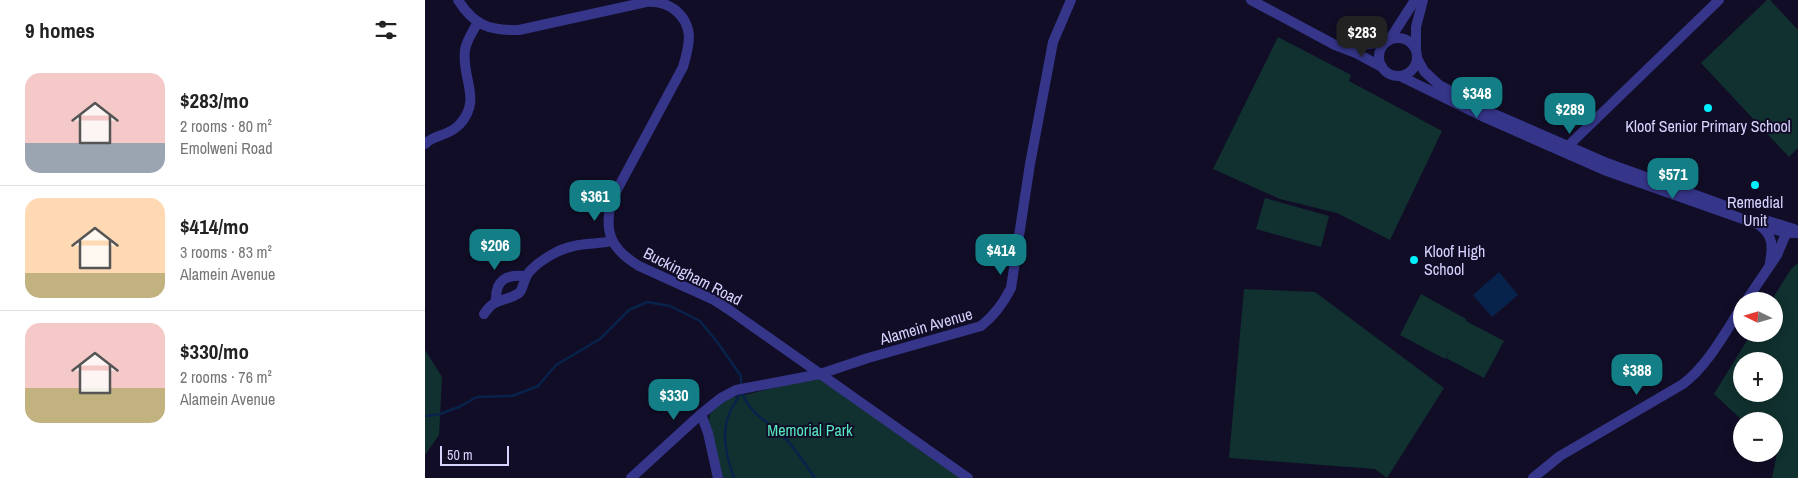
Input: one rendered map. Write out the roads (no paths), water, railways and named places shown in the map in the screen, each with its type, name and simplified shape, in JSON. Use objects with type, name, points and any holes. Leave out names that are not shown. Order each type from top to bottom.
[{"type":"street","name":"Buckingham Road","points":[[458,0],[463,8],[478,22],[491,28],[519,30],[652,1],[659,1],[669,5],[685,21],[689,36],[683,67],[611,201],[607,218],[612,241],[628,260],[714,300],[969,478]]},
{"type":"street","name":"Alamein Avenue","points":[[631,478],[701,414],[721,398],[740,389],[820,374],[868,358],[981,326],[994,316],[1011,288],[1030,164],[1053,42],[1071,0]]},
{"type":"street","points":[[1251,0],[1335,45],[1356,53],[1382,67],[1388,73],[1400,76],[1486,118],[1595,166],[1760,226],[1793,231]]},
{"type":"street","points":[[1382,67],[1379,56],[1380,50],[1415,0]]},
{"type":"street","points":[[1400,76],[1414,68],[1416,27],[1423,0]]},
{"type":"street","points":[[1568,146],[1719,0]]},
{"type":"street","points":[[425,144],[450,132],[459,125],[467,114],[471,97],[465,49],[478,22]]},
{"type":"street","points":[[1335,45],[1355,46],[1395,38],[1406,39],[1416,53],[1424,71],[1439,85],[1491,112],[1580,152],[1793,231]]},
{"type":"street","points":[[1580,152],[1581,141],[1588,127]]},
{"type":"street","points":[[1760,226],[1767,231],[1772,246],[1769,265]]},
{"type":"street","points":[[1752,292],[1793,231]]},
{"type":"street","points":[[484,314],[496,301],[522,290],[526,276],[535,266],[564,249],[612,241]]},
{"type":"street","points":[[496,301],[496,292],[502,281],[512,276],[526,276]]},
{"type":"street","points":[[1533,478],[1560,456],[1693,377],[1733,320]]},
{"type":"street","points":[[701,414],[708,433],[718,478]]},
{"type":"water","points":[[1499,272],[1518,295],[1492,317],[1473,295]]},
{"type":"waterway","points":[[425,416],[440,414],[459,407],[477,397],[512,396],[538,386],[556,365],[600,339],[629,310],[647,302],[670,306],[700,321],[741,376],[741,386]]},
{"type":"waterway","points":[[741,391],[750,407],[793,446],[815,478]]},
{"type":"waterway","points":[[734,478],[727,454],[725,428],[730,412],[740,392]]},
{"type":"place","name":"Kloof Senior Primary School","points":[[1708,108]]},
{"type":"place","name":"Remedial Unit","points":[[1755,185]]},
{"type":"place","name":"Kloof High School","points":[[1414,260]]},
{"type":"park label","name":"Memorial Park","points":[[810,430]]}]
